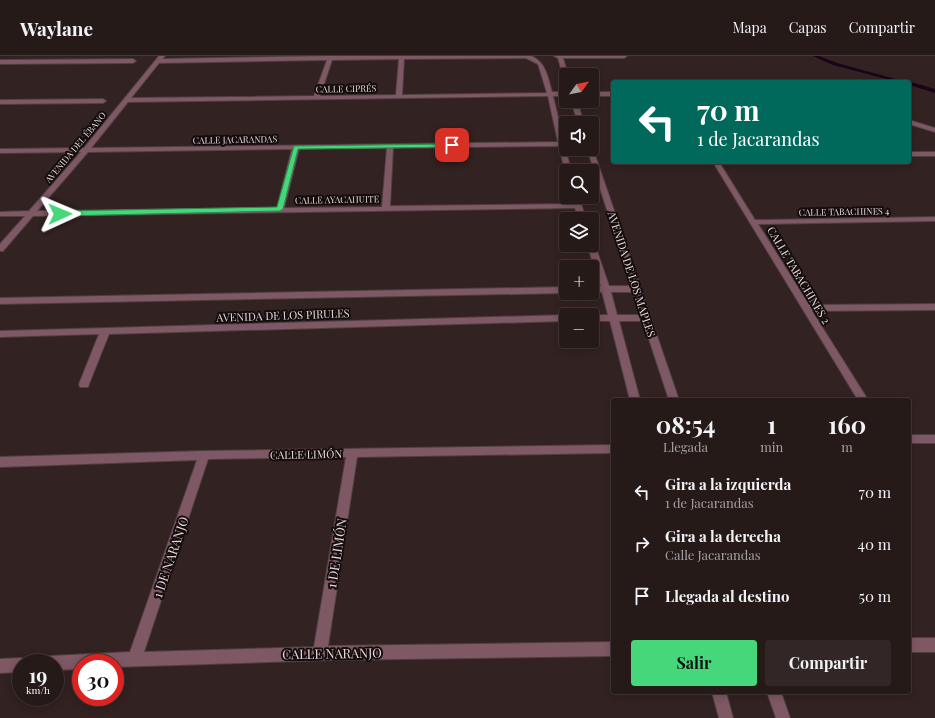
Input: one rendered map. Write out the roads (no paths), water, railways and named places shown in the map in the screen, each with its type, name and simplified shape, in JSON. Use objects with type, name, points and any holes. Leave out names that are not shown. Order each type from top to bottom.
[{"type":"street","points":[[161,58],[402,58],[528,56],[540,64],[559,126]]},
{"type":"street","points":[[563,68],[558,57],[624,56]]},
{"type":"street","name":"AVENIDA DEL ÉBANO","points":[[0,249],[86,150],[161,58]]},
{"type":"street","points":[[316,98],[330,58]]},
{"type":"street","points":[[399,96],[402,58]]},
{"type":"street","points":[[0,62],[132,61]]},
{"type":"street","name":"CALLE CIPRÉS","points":[[126,100],[559,94]]},
{"type":"street","points":[[599,94],[611,94]]},
{"type":"street","points":[[0,102],[103,101]]},
{"type":"street","points":[[911,123],[935,130]]},
{"type":"street","name":"CALLE JACARANDAS","points":[[0,151],[559,144]]},
{"type":"street","points":[[386,208],[390,146]]},
{"type":"street","points":[[280,209],[296,147]]},
{"type":"street","points":[[911,154],[935,154]]},
{"type":"street","name":"AVENIDA DE LOS MAPLES","points":[[592,156],[673,398]]},
{"type":"street","name":"CALLE TABACHINES 2","points":[[717,164],[862,398]]},
{"type":"street","points":[[578,206],[580,212]]},
{"type":"street","name":"CALLE AYACAHUITE","points":[[0,214],[578,206]]},
{"type":"street","name":"CALLE TABACHINES 4","points":[[754,222],[935,220]]},
{"type":"street","points":[[593,252],[606,289],[634,398]]},
{"type":"street","points":[[599,289],[637,289]]},
{"type":"street","name":"AVENIDA DE LOS PIRULES","points":[[0,301],[559,290]]},
{"type":"street","points":[[807,308],[935,307]]},
{"type":"street","name":"AVENIDA DE LOS PIRULES","points":[[0,334],[559,318]]},
{"type":"street","points":[[599,318],[646,318]]},
{"type":"street","points":[[84,384],[105,332]]},
{"type":"street","points":[[911,440],[935,439]]},
{"type":"street","name":"CALLE LIMÓN","points":[[0,462],[204,455],[611,449]]},
{"type":"street","name":"1 DE LIMÓN","points":[[320,653],[352,453]]},
{"type":"street","name":"1 DE NARANJO","points":[[135,658],[204,455]]},
{"type":"street","points":[[911,645],[935,645]]},
{"type":"street","name":"CALLE NARANJO","points":[[64,662],[135,658],[320,653],[611,649]]},
{"type":"street","points":[[0,666],[12,665]]},
{"type":"street","points":[[720,694],[726,718]]},
{"type":"street","points":[[775,694],[784,718]]},
{"type":"waterway","points":[[815,56],[835,64],[896,80]]},
{"type":"waterway","points":[[911,84],[935,91]]}]
